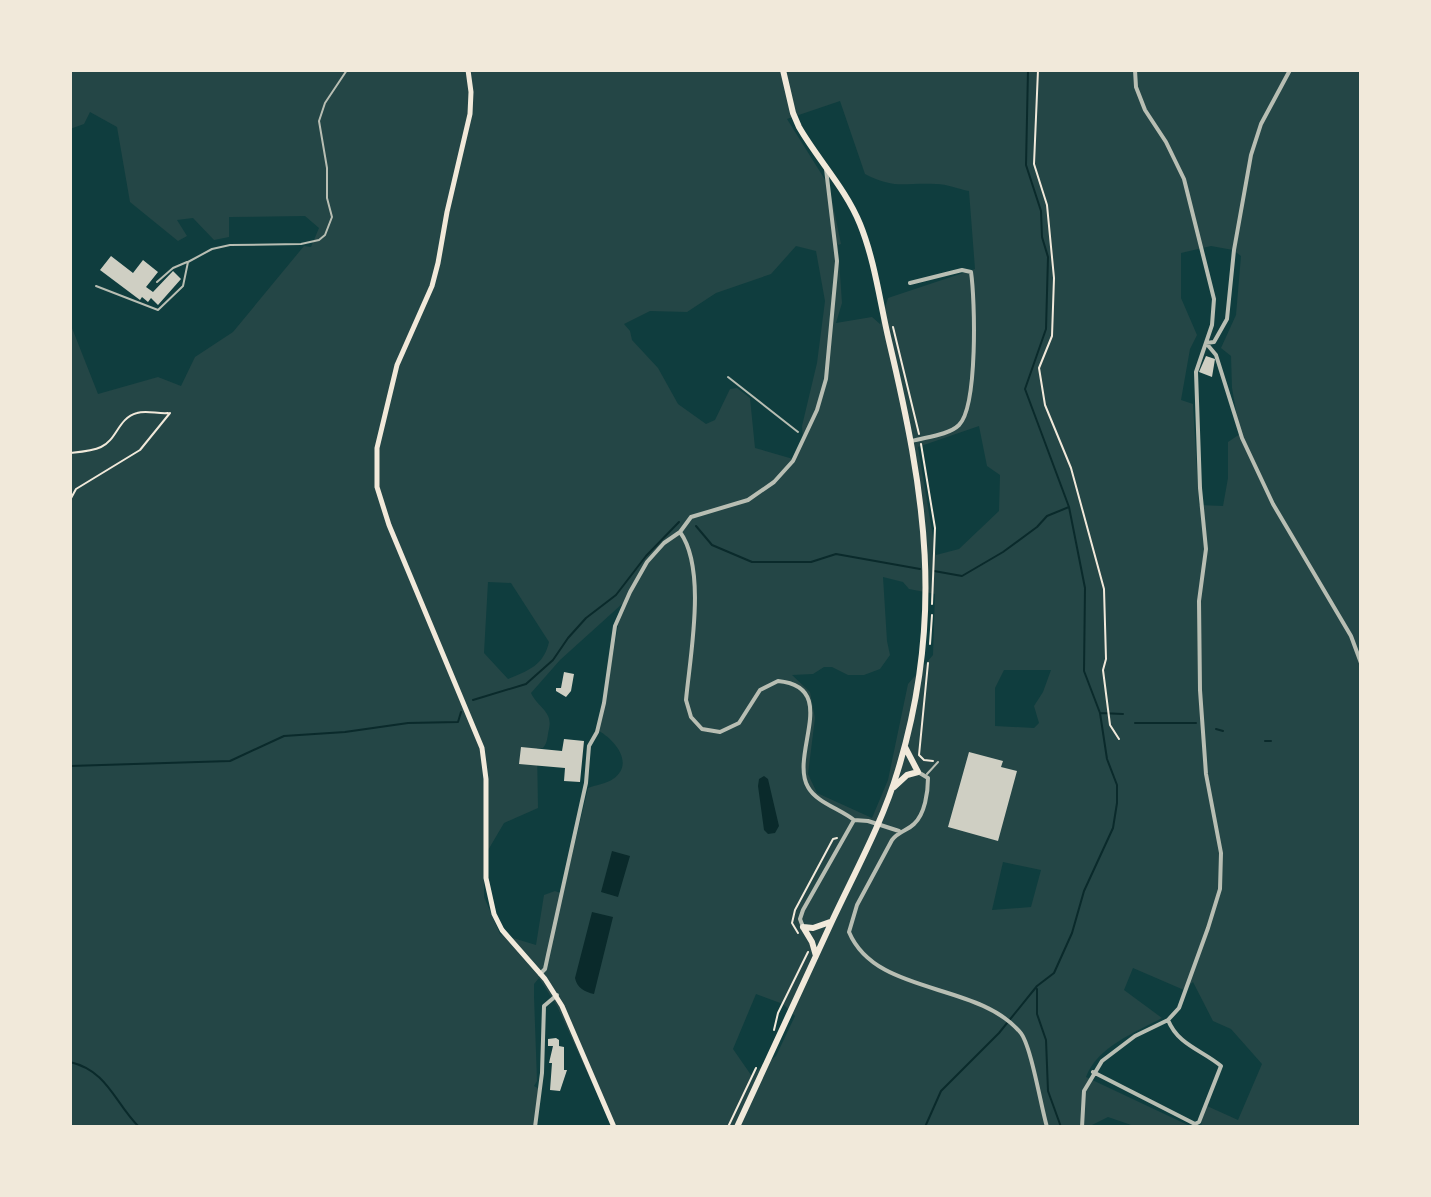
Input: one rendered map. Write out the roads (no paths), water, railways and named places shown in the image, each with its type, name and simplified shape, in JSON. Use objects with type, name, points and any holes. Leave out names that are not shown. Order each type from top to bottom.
[{"type":"main road","points":[[468,70],[471,98],[436,274],[399,357],[377,448],[377,487],[398,546],[479,737],[486,779],[486,878],[494,914],[502,930],[557,995],[614,1127]]},
{"type":"main road","points":[[737,1127],[892,790],[905,747],[922,663],[927,581],[916,440],[867,245],[852,208],[793,113],[783,70]]},
{"type":"main road","points":[[892,790],[907,775],[918,772],[905,747]]},
{"type":"main road","points":[[803,927],[813,928],[832,921]]},
{"type":"main road","points":[[803,927],[816,956]]},
{"type":"street","points":[[1082,1127],[1084,1091],[1093,1072],[1102,1061],[1135,1036],[1168,1020],[1179,1008],[1220,889],[1221,853],[1206,774],[1200,690],[1199,601],[1206,549],[1200,488],[1196,372],[1212,325],[1214,299],[1184,179],[1166,142],[1145,110],[1136,87],[1135,70]]},
{"type":"street","points":[[1206,343],[1214,342],[1227,319],[1234,250],[1251,155],[1261,124],[1290,70]]},
{"type":"street","points":[[540,974],[545,969],[586,783],[589,746],[597,732],[604,703],[615,626],[630,592],[647,562],[664,543],[680,532],[691,517],[748,500],[774,482],[793,461],[817,410],[826,379],[837,261],[826,167]]},
{"type":"street","points":[[910,283],[962,270],[971,272],[974,293],[972,377],[963,421],[957,428],[916,440]]},
{"type":"street","points":[[1206,343],[1216,355],[1242,438],[1273,504],[1351,636],[1361,663]]},
{"type":"street","points":[[680,532],[685,539],[696,582],[686,700],[691,717],[702,729],[720,732],[739,723],[760,690],[778,681],[798,686],[811,703],[806,785],[814,795],[854,820],[899,831]]},
{"type":"street","points":[[918,772],[926,775],[929,784],[921,815],[913,825],[899,831],[857,905],[849,932],[855,946],[877,967],[988,1007],[1023,1034],[1047,1127]]},
{"type":"street","points":[[803,927],[800,919],[803,910],[854,820]]},
{"type":"street","points":[[535,1127],[542,1073],[544,1006],[557,995]]},
{"type":"street","points":[[1093,1072],[1195,1124],[1199,1122],[1221,1066],[1197,1053],[1173,1033],[1168,1020]]},
{"type":"lane","points":[[157,282],[173,268],[212,249],[230,245],[301,244],[319,240],[325,235],[331,223],[325,182],[327,168],[319,121],[325,103],[347,70]]},
{"type":"lane","points":[[96,286],[158,310],[183,286],[188,262]]},
{"type":"lane","points":[[728,377],[798,432]]},
{"type":"lane","points":[[926,775],[938,762]]},
{"type":"waterway","points":[[925,1127],[941,1091],[999,1033],[1037,986],[1054,973],[1072,933],[1084,891],[1113,828],[1117,803],[1117,785],[1107,759],[1100,713],[1084,671],[1085,588],[1069,507],[1025,389],[1046,329],[1048,257],[1042,237],[1041,211],[1026,165],[1028,70]]},
{"type":"waterway","points":[[934,571],[962,576],[1003,552],[1047,516],[1069,507]]},
{"type":"waterway","points":[[473,700],[526,684],[553,660],[586,618],[616,595],[646,556],[679,522]]},
{"type":"waterway","points":[[696,526],[712,545],[752,562],[811,562],[836,554],[920,569]]},
{"type":"waterway","points":[[70,766],[230,761],[284,736],[408,723],[458,722],[461,712]]},
{"type":"waterway","points":[[1100,713],[1123,714]]},
{"type":"waterway","points":[[1135,723],[1196,723]]},
{"type":"waterway","points":[[1216,729],[1223,731]]},
{"type":"waterway","points":[[1265,741],[1271,741]]},
{"type":"waterway","points":[[1037,989],[1037,1014],[1046,1040],[1048,1091],[1061,1127]]},
{"type":"waterway","points":[[70,1062],[83,1066],[102,1080],[139,1127]]}]
